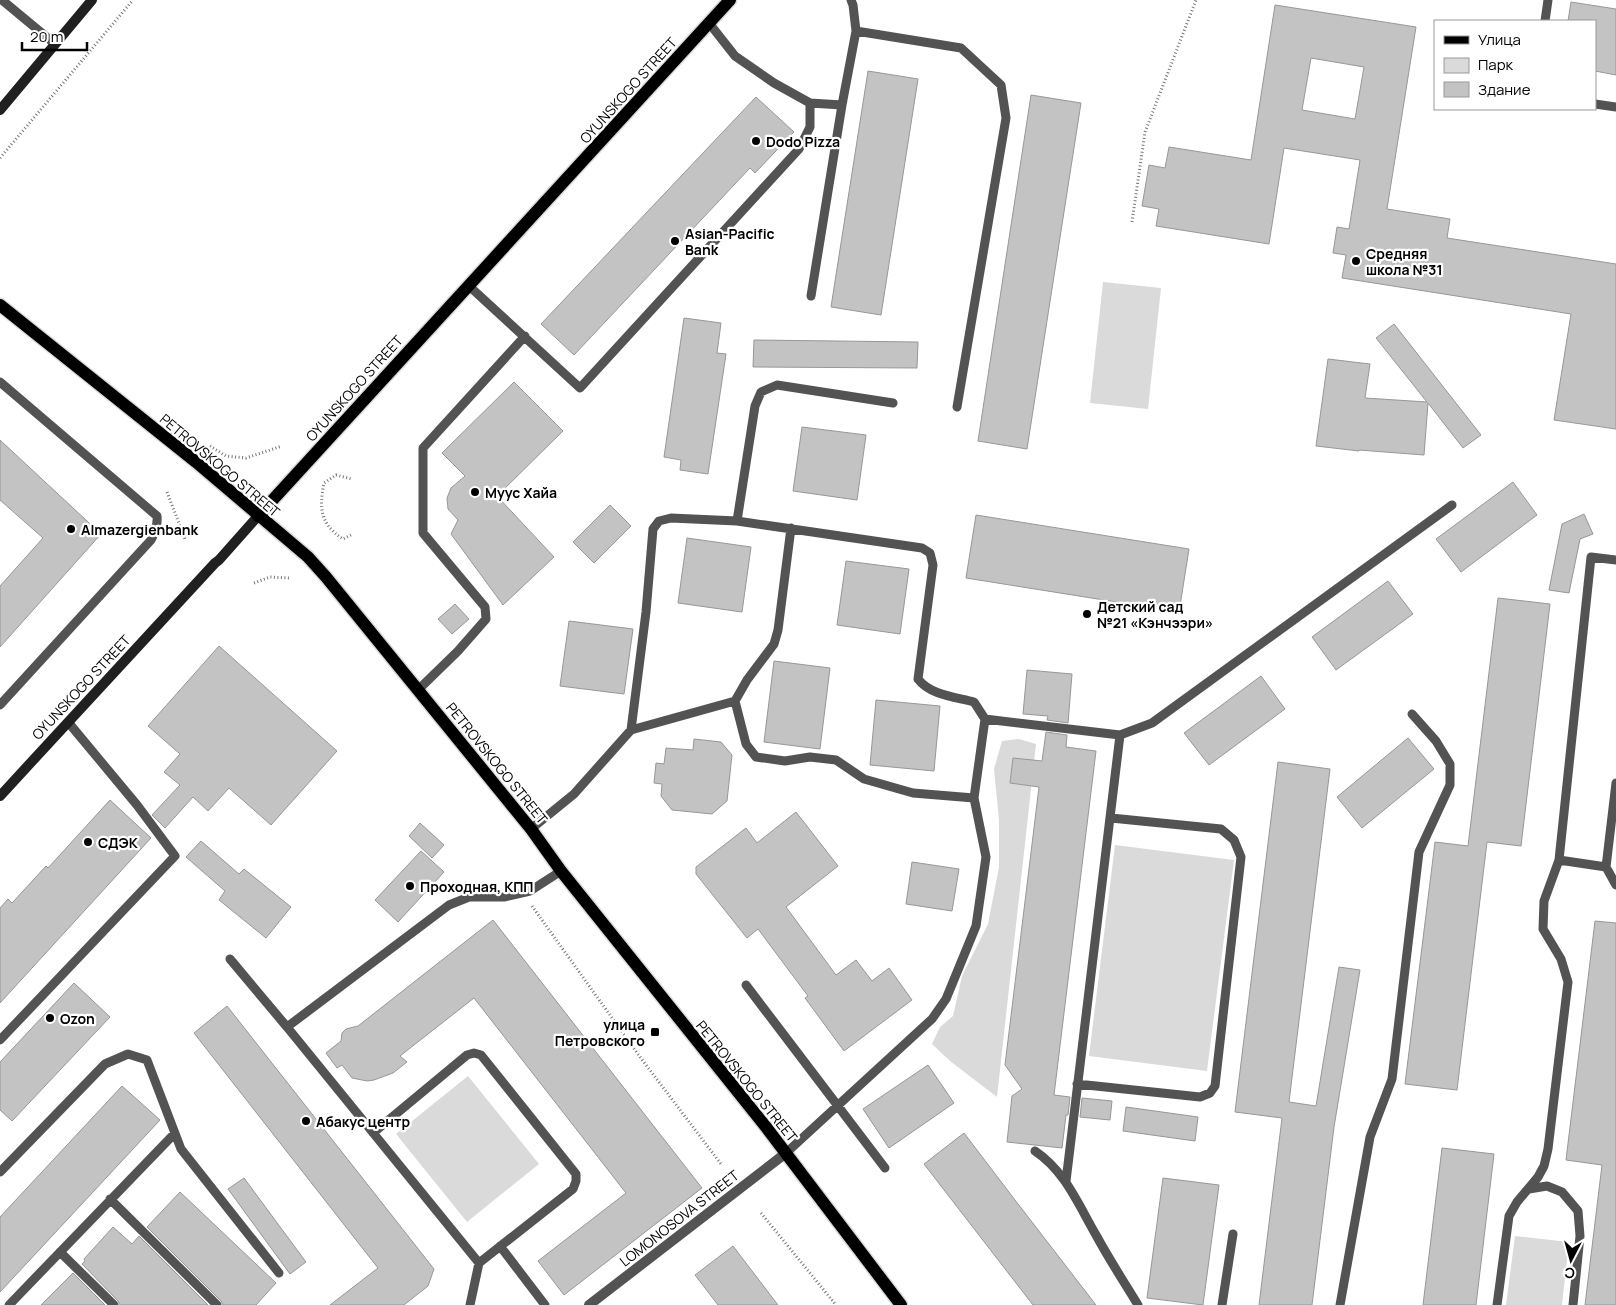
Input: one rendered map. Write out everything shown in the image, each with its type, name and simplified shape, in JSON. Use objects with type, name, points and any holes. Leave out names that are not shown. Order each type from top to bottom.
[{"type":"main road","points":[[0,110],[92,0]]},
{"type":"main road","name":"OYUNSKOGO STREET","points":[[0,796],[730,0]]},
{"type":"main road","name":"PETROVSKOGO STREET","points":[[0,305],[196,462],[308,557],[326,576],[531,829],[561,872],[786,1153],[901,1305]]},
{"type":"street","name":"LOMONOSOVA STREET","points":[[590,1305],[786,1153]]},
{"type":"lane","points":[[2,0],[55,44]]},
{"type":"lane","points":[[811,296],[842,104],[856,31],[851,0]]},
{"type":"lane","points":[[1545,20],[1548,0]]},
{"type":"lane","points":[[709,23],[735,56],[774,83],[810,103],[842,104]]},
{"type":"lane","points":[[856,31],[961,48],[1001,85],[1006,118],[957,407]]},
{"type":"lane","points":[[469,286],[580,388],[799,149],[810,127],[810,103]]},
{"type":"lane","points":[[1596,104],[1616,107]]},
{"type":"lane","points":[[419,689],[458,651],[486,619],[485,607],[423,533],[423,448],[525,336]]},
{"type":"lane","points":[[0,382],[156,516],[157,520],[151,540],[0,704]]},
{"type":"lane","points":[[737,521],[756,406],[761,392],[777,385],[894,403]]},
{"type":"lane","points":[[985,719],[1120,735],[1152,723],[1452,505]]},
{"type":"lane","points":[[631,730],[646,612],[653,529],[658,521],[671,518],[737,521],[922,548],[930,553],[933,565],[918,679],[924,686],[936,692],[974,702],[985,719],[974,798],[986,857],[976,926],[946,999],[932,1020],[786,1153]]},
{"type":"lane","points":[[791,528],[778,630],[774,644],[747,680],[735,701],[746,744],[756,757],[785,761],[810,756],[836,760],[864,779],[913,792],[974,798]]},
{"type":"lane","points":[[1498,1305],[1509,1216],[1544,1166],[1548,1149],[1568,982],[1560,959],[1543,929],[1544,901],[1559,860],[1591,557],[1616,560]]},
{"type":"lane","points":[[531,829],[574,794],[631,730],[735,701]]},
{"type":"lane","points":[[1340,1305],[1370,1137],[1392,1080],[1419,852],[1450,785],[1450,764],[1436,741],[1412,714]]},
{"type":"lane","points":[[0,1040],[175,856],[137,805],[68,722]]},
{"type":"lane","points":[[1066,1181],[1120,735]]},
{"type":"lane","points":[[1616,783],[1606,867],[1616,885]]},
{"type":"lane","points":[[1077,1084],[1200,1097],[1210,1093],[1215,1086],[1240,857],[1234,840],[1221,829],[1111,818]]},
{"type":"lane","points":[[1559,860],[1606,867]]},
{"type":"lane","points":[[287,1027],[449,906],[469,897],[504,897],[530,891],[561,872]]},
{"type":"lane","points":[[230,959],[479,1263]]},
{"type":"lane","points":[[746,985],[885,1168]]},
{"type":"lane","points":[[373,1133],[467,1055],[474,1053],[482,1055],[576,1174],[573,1189],[479,1263],[470,1305]]},
{"type":"lane","points":[[0,1172],[105,1064],[128,1054],[147,1060],[181,1149],[279,1273]]},
{"type":"lane","points":[[9,1305],[174,1133]]},
{"type":"lane","points":[[1035,1151],[1048,1159],[1066,1181],[1138,1305]]},
{"type":"lane","points":[[1529,1189],[1547,1186],[1562,1192],[1578,1211],[1580,1236],[1573,1305]]},
{"type":"lane","points":[[110,1199],[217,1305]]},
{"type":"lane","points":[[1222,1305],[1233,1234]]},
{"type":"lane","points":[[500,1246],[546,1305]]},
{"type":"lane","points":[[60,1252],[114,1305]]},
{"type":"path","points":[[0,158],[133,0]]},
{"type":"path","points":[[1132,222],[1145,132],[1196,0]]},
{"type":"path","points":[[210,446],[226,456],[246,458],[282,446]]},
{"type":"path","points":[[352,480],[336,476],[324,483],[321,500],[323,515],[332,532],[343,539],[352,535]]},
{"type":"path","points":[[167,492],[185,539]]},
{"type":"path","points":[[254,583],[270,577],[289,578]]},
{"type":"path","points":[[522,893],[640,1058],[721,1164]]},
{"type":"path","points":[[761,1213],[836,1305]]},
{"type":"green space","points":[[1103,282],[1161,288],[1148,409],[1090,403]]},
{"type":"green space","points":[[1019,739],[1036,744],[997,1097],[950,1061],[932,1044],[940,1027],[953,1016],[962,976],[988,924],[999,867],[999,820],[994,769],[1002,741]]},
{"type":"green space","points":[[1115,845],[1234,860],[1207,1071],[1089,1056]]},
{"type":"green space","points":[[468,1076],[539,1164],[467,1222],[396,1134]]},
{"type":"green space","points":[[1515,1236],[1569,1242],[1562,1305],[1506,1305]]},
{"type":"building","points":[[1571,2],[1616,9],[1616,75],[1596,71],[1596,20],[1568,20]]},
{"type":"building","points":[[1275,5],[1416,27],[1387,209],[1450,219],[1447,238],[1616,264],[1616,429],[1554,420],[1571,314],[1342,278],[1346,255],[1333,253],[1337,227],[1349,229],[1360,160],[1284,148],[1269,244],[1156,226],[1159,209],[1142,206],[1149,165],[1165,168],[1169,147],[1251,160]],"holes":[[[1311,58],[1364,67],[1355,119],[1302,110]]]},
{"type":"building","points":[[868,71],[918,79],[881,315],[831,307]]},
{"type":"building","points":[[1031,95],[1081,103],[1027,449],[978,441]]},
{"type":"building","points":[[756,97],[794,132],[755,173],[750,168],[574,355],[541,324]]},
{"type":"building","points":[[684,318],[721,323],[717,353],[726,354],[708,474],[680,470],[681,460],[664,457]]},
{"type":"building","points":[[1394,324],[1481,435],[1463,448],[1428,403],[1424,455],[1316,446],[1328,359],[1370,364],[1365,398],[1427,402],[1376,338]]},
{"type":"building","points":[[754,340],[918,342],[917,368],[753,367]]},
{"type":"building","name":"Муус Хайа","points":[[514,382],[563,431],[497,496],[554,557],[503,605],[451,534],[458,520],[448,509],[447,498],[451,488],[465,476],[442,453]]},
{"type":"building","points":[[802,427],[866,435],[857,500],[793,491]]},
{"type":"building","points":[[0,440],[101,534],[0,647],[0,586],[43,538],[0,500]]},
{"type":"building","points":[[1513,482],[1537,515],[1461,572],[1436,539]]},
{"type":"building","points":[[610,505],[631,526],[594,563],[573,542]]},
{"type":"building","points":[[1584,514],[1593,534],[1580,539],[1569,593],[1549,590],[1562,524]]},
{"type":"building","points":[[976,515],[1189,549],[1179,612],[966,578]]},
{"type":"building","points":[[687,538],[751,547],[742,612],[678,603]]},
{"type":"building","points":[[846,561],[909,569],[900,634],[837,625]]},
{"type":"building","points":[[1388,581],[1413,614],[1336,670],[1312,637]]},
{"type":"building","points":[[1498,598],[1550,604],[1521,846],[1487,842],[1457,1090],[1405,1084],[1435,842],[1468,846]]},
{"type":"building","points":[[455,604],[469,619],[452,634],[438,619]]},
{"type":"building","points":[[569,621],[633,629],[624,694],[560,686]]},
{"type":"building","points":[[219,646],[337,751],[271,825],[229,788],[208,811],[193,797],[165,828],[152,815],[180,785],[164,772],[180,754],[148,726]]},
{"type":"building","points":[[774,661],[830,668],[820,749],[764,742]]},
{"type":"building","points":[[1027,670],[1072,674],[1068,723],[1047,720],[1048,716],[1023,714]]},
{"type":"building","points":[[1261,676],[1285,709],[1209,765],[1184,733]]},
{"type":"building","points":[[876,700],[940,706],[934,771],[870,765]]},
{"type":"building","points":[[1046,732],[1067,735],[1066,747],[1096,751],[1054,1095],[1070,1097],[1062,1148],[1007,1142],[1012,1096],[1022,1089],[1005,1065],[1039,787],[1010,783],[1013,758],[1042,761]]},
{"type":"building","points":[[1408,738],[1434,769],[1362,828],[1337,797]]},
{"type":"building","points":[[694,739],[721,742],[732,755],[727,801],[712,814],[672,810],[661,796],[662,784],[654,783],[656,763],[664,764],[666,748],[693,750]]},
{"type":"building","points":[[1278,762],[1330,769],[1289,1102],[1316,1106],[1339,967],[1360,970],[1334,1127],[1312,1305],[1259,1305],[1282,1118],[1235,1112]]},
{"type":"building","points":[[110,800],[151,838],[0,1003],[0,908],[8,899],[12,903],[46,866],[48,868]]},
{"type":"building","points":[[796,812],[838,866],[786,907],[836,975],[856,960],[872,981],[889,968],[912,1000],[844,1051],[805,998],[808,996],[758,929],[747,938],[696,874],[696,867],[746,828],[757,843]]},
{"type":"building","points":[[420,823],[444,845],[432,858],[409,836]]},
{"type":"building","points":[[201,841],[239,874],[244,869],[291,907],[266,938],[219,900],[225,891],[186,857]]},
{"type":"building","name":"Проходная, КПП","points":[[421,851],[444,872],[398,922],[375,900]]},
{"type":"building","points":[[912,862],[959,869],[952,911],[906,904]]},
{"type":"building","points":[[493,920],[702,1188],[564,1295],[538,1261],[626,1193],[474,998],[400,1056],[407,1062],[393,1073],[367,1081],[352,1078],[342,1065],[337,1068],[326,1053],[341,1041],[342,1033],[346,1029],[358,1026]]},
{"type":"building","points":[[1595,921],[1616,923],[1616,1305],[1585,1305],[1602,1165],[1566,1160]]},
{"type":"building","points":[[74,983],[110,1017],[12,1121],[0,1110],[0,1062]]},
{"type":"building","points":[[227,1006],[434,1269],[428,1286],[404,1305],[330,1305],[378,1268],[194,1033]]},
{"type":"building","points":[[928,1065],[954,1103],[889,1148],[863,1109]]},
{"type":"building","points":[[122,1086],[160,1120],[0,1292],[0,1217]]},
{"type":"building","points":[[1082,1098],[1112,1101],[1110,1120],[1080,1117]]},
{"type":"building","points":[[1126,1107],[1198,1117],[1195,1141],[1123,1131]]},
{"type":"building","points":[[964,1133],[1096,1305],[1033,1305],[924,1164]]},
{"type":"building","points":[[1442,1148],[1494,1154],[1476,1305],[1423,1305]]},
{"type":"building","points":[[244,1178],[306,1262],[290,1274],[228,1189]]},
{"type":"building","points":[[1163,1178],[1219,1185],[1203,1305],[1147,1298]]},
{"type":"building","points":[[180,1192],[276,1283],[256,1305],[223,1305],[147,1227]]},
{"type":"building","points":[[113,1227],[132,1244],[139,1236],[208,1305],[120,1305],[82,1264],[85,1261],[84,1259]]},
{"type":"building","points":[[733,1246],[778,1305],[718,1305],[695,1275]]},
{"type":"building","points":[[73,1273],[105,1305],[41,1305]]},
{"type":"place","name":"Dodo Pizza","points":[[756,141]]},
{"type":"place","name":"Asian-Pacific Bank","points":[[675,241]]},
{"type":"place","name":"Средняя школа №31","points":[[1356,261]]},
{"type":"place","name":"Муус Хайа","points":[[475,492]]},
{"type":"place","name":"Almazergienbank","points":[[71,529]]},
{"type":"place","name":"Детский сад №21 «Кэнчээри»","points":[[1087,614]]},
{"type":"place","name":"СДЭК","points":[[88,842]]},
{"type":"place","name":"Проходная, КПП","points":[[410,886]]},
{"type":"place","name":"Ozon","points":[[50,1018]]},
{"type":"place","name":"улица Петровского","points":[[655,1032]]},
{"type":"place","name":"Абакус центр","points":[[306,1121]]}]
